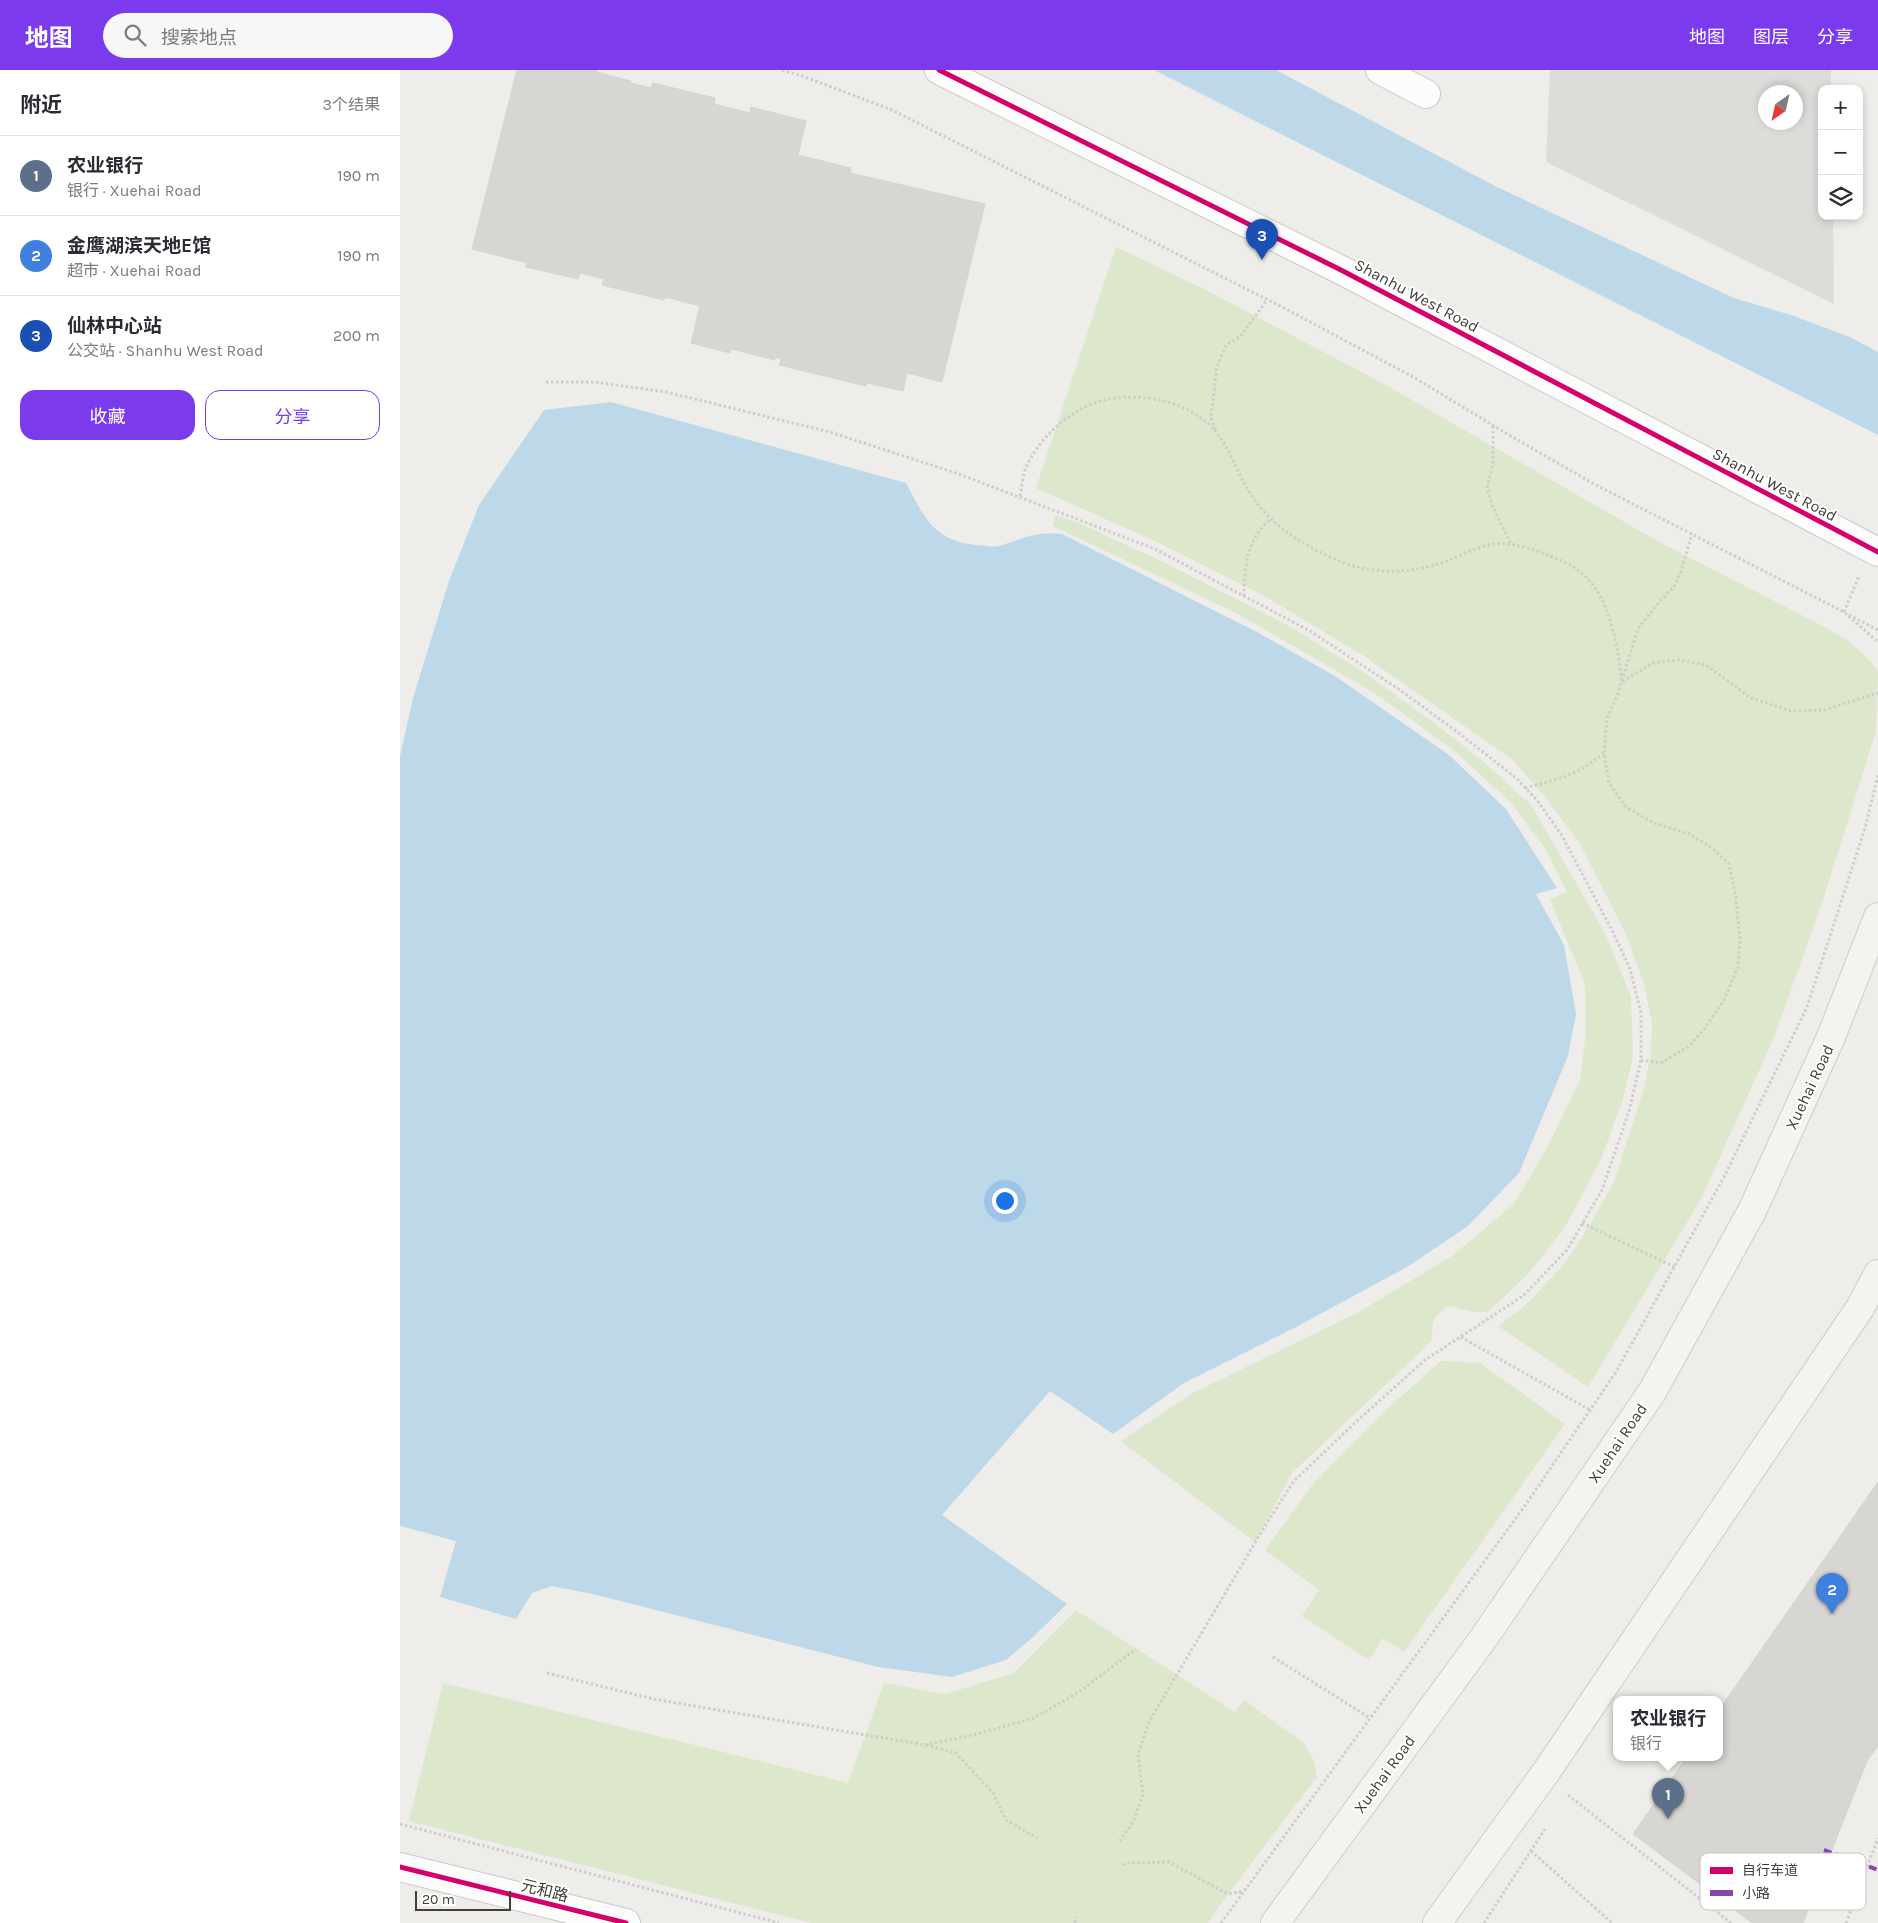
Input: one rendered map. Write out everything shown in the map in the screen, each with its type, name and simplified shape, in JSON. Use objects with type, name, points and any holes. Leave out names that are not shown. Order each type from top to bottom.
[{"type":"main road","name":"Xuehai Road","points":[[1275,1923],[1483,1640],[1652,1392],[1752,1211],[1832,1038],[1878,917]]},
{"type":"main road","points":[[1437,1923],[1546,1772],[1860,1308],[1878,1274]]},
{"type":"street","name":"Shanhu West Road","points":[[939,70],[1340,270],[1875,550]]},
{"type":"street","points":[[1380,70],[1426,94]]},
{"type":"street","name":"元和路","points":[[400,1867],[626,1923]]},
{"type":"path","points":[[782,70],[892,110],[1267,300],[1415,378],[1594,484],[1878,630]]},
{"type":"path","points":[[1267,300],[1240,337],[1226,345],[1217,367],[1212,417],[1215,430],[1254,499],[1272,519],[1296,541],[1334,559],[1372,571],[1400,572],[1432,566],[1493,544],[1511,544],[1536,550],[1557,559],[1574,568],[1590,580],[1601,597],[1610,621],[1622,682]]},
{"type":"path","points":[[546,382],[594,382],[666,392],[830,432],[959,474],[1155,549],[1310,631],[1400,690],[1460,734],[1516,778],[1537,800],[1561,834],[1630,968],[1641,1013],[1641,1060],[1629,1111],[1602,1190],[1567,1250],[1523,1296],[1426,1360],[1357,1421],[1294,1482],[1265,1526],[1150,1720],[1138,1754],[1143,1794],[1133,1822],[1119,1842]]},
{"type":"path","points":[[1020,496],[1026,466],[1045,438],[1066,418],[1089,404],[1129,396],[1158,399],[1194,414],[1215,430]]},
{"type":"path","points":[[1494,426],[1493,464],[1487,488],[1492,505],[1511,544]]},
{"type":"path","points":[[1244,596],[1244,579],[1251,543],[1263,524],[1272,519]]},
{"type":"path","points":[[1641,1060],[1662,1062],[1689,1046],[1705,1028],[1723,1002],[1738,967],[1740,941],[1736,898],[1729,864],[1713,849],[1690,834],[1654,823],[1626,807],[1609,783],[1604,753],[1607,718],[1622,682],[1638,629],[1674,587],[1682,571],[1692,534]]},
{"type":"path","points":[[1844,612],[1875,550]]},
{"type":"path","points":[[1844,612],[1878,642]]},
{"type":"path","points":[[1622,682],[1653,663],[1678,660],[1706,665],[1751,698],[1791,711],[1824,710],[1878,693]]},
{"type":"path","points":[[1525,788],[1571,776],[1590,765],[1604,753]]},
{"type":"path","points":[[1221,1923],[1524,1507],[1616,1372],[1724,1177],[1807,1007],[1865,828],[1878,775]]},
{"type":"path","points":[[1582,1223],[1675,1267]]},
{"type":"path","points":[[1461,1337],[1590,1410]]},
{"type":"path","points":[[925,1745],[972,1735],[1034,1718],[1079,1692],[1136,1649]]},
{"type":"path","points":[[1273,1657],[1370,1718]]},
{"type":"path","points":[[548,1673],[653,1699],[925,1745],[956,1752],[993,1793],[1006,1820],[1037,1838]]},
{"type":"path","points":[[1568,1795],[1700,1899]]},
{"type":"path","points":[[400,1824],[736,1910],[779,1923]]},
{"type":"path","points":[[1866,1870],[1878,1838]]},
{"type":"path","points":[[1531,1851],[1612,1923]]},
{"type":"path","points":[[1123,1865],[1126,1863],[1169,1862],[1228,1894],[1244,1891]]},
{"type":"path","points":[[1714,1910],[1731,1923]]},
{"type":"path","points":[[1846,1923],[1851,1910]]},
{"type":"path","points":[[1075,1917],[1075,1923]]},
{"type":"green space","points":[[1116,247],[1208,291],[1384,384],[1661,543],[1821,625],[1849,641],[1870,661],[1878,672],[1876,731],[1823,900],[1775,1035],[1701,1199],[1588,1387],[1498,1326],[1526,1305],[1565,1263],[1614,1182],[1644,1088],[1651,1054],[1652,1022],[1644,984],[1626,934],[1579,842],[1546,798],[1513,760],[1364,656],[1261,594],[1157,542],[1036,488]]},
{"type":"green space","points":[[1055,515],[1079,523],[1161,561],[1291,627],[1368,675],[1483,761],[1531,805],[1605,933],[1631,997],[1633,1056],[1623,1099],[1601,1159],[1565,1227],[1528,1274],[1488,1312],[1474,1312],[1449,1306],[1436,1316],[1432,1328],[1432,1341],[1292,1473],[1255,1542],[1121,1441],[1191,1394],[1359,1312],[1452,1256],[1514,1204],[1547,1148],[1580,1080],[1586,1033],[1585,985],[1550,899],[1567,892],[1546,850],[1511,803],[1456,752],[1373,692],[1238,614],[1053,526]]},
{"type":"green space","points":[[1441,1361],[1480,1363],[1565,1424],[1404,1652],[1383,1638],[1369,1660],[1302,1616],[1319,1590],[1265,1550],[1312,1485],[1389,1407]]},
{"type":"green space","points":[[1076,1610],[1235,1712],[1244,1700],[1305,1744],[1314,1762],[1317,1777],[1208,1923],[811,1923],[409,1821],[443,1683],[848,1783],[884,1683],[945,1694],[1014,1673]]},
{"type":"shaded area","points":[[1550,70],[1831,70],[1831,85],[1818,85],[1818,220],[1833,220],[1834,304],[1546,162]]},
{"type":"water","points":[[1154,70],[1276,70],[1497,187],[1734,298],[1794,316],[1850,337],[1878,352],[1878,435]]},
{"type":"water","points":[[611,402],[906,483],[925,517],[932,525],[940,533],[962,543],[996,547],[1029,536],[1053,533],[1062,534],[1257,632],[1335,676],[1449,755],[1506,809],[1557,888],[1536,894],[1564,945],[1576,1014],[1568,1056],[1519,1173],[1468,1226],[1407,1267],[1298,1326],[1184,1383],[1113,1434],[1050,1391],[942,1515],[1067,1604],[1006,1660],[952,1677],[878,1667],[597,1595],[552,1586],[532,1593],[516,1619],[440,1597],[456,1541],[400,1526],[400,756],[413,698],[449,581],[479,505],[544,410]]},
{"type":"building","points":[[517,70],[597,70],[596,72],[651,88],[653,83],[715,98],[714,104],[750,113],[751,107],[806,121],[798,155],[851,168],[850,173],[985,204],[942,382],[907,373],[903,391],[867,383],[866,386],[779,365],[781,359],[775,357],[775,360],[731,349],[730,353],[691,343],[700,306],[665,297],[664,300],[602,285],[604,279],[580,273],[578,279],[526,267],[527,263],[472,249]]},
{"type":"building","points":[[1878,1482],[1878,1746],[1867,1761],[1831,1853],[1700,1853],[1700,1884],[1633,1834],[1684,1761],[1723,1761],[1723,1704]]},
{"type":"building","points":[[1735,1910],[1808,1910],[1803,1923],[1752,1923]]},
{"type":"marked path","points":[[1824,1850],[1832,1853]]},
{"type":"marked path","points":[[1866,1866],[1878,1870]]},
{"type":"cycle path","points":[[939,70],[1341,270],[1878,552]]},
{"type":"cycle path","points":[[400,1867],[626,1923]]},
{"type":"place","name":"仙林中心站","points":[[1262,260]]},
{"type":"place","name":"金鹰湖滨天地E馆","points":[[1832,1614]]},
{"type":"place","name":"农业银行","points":[[1668,1819]]}]
